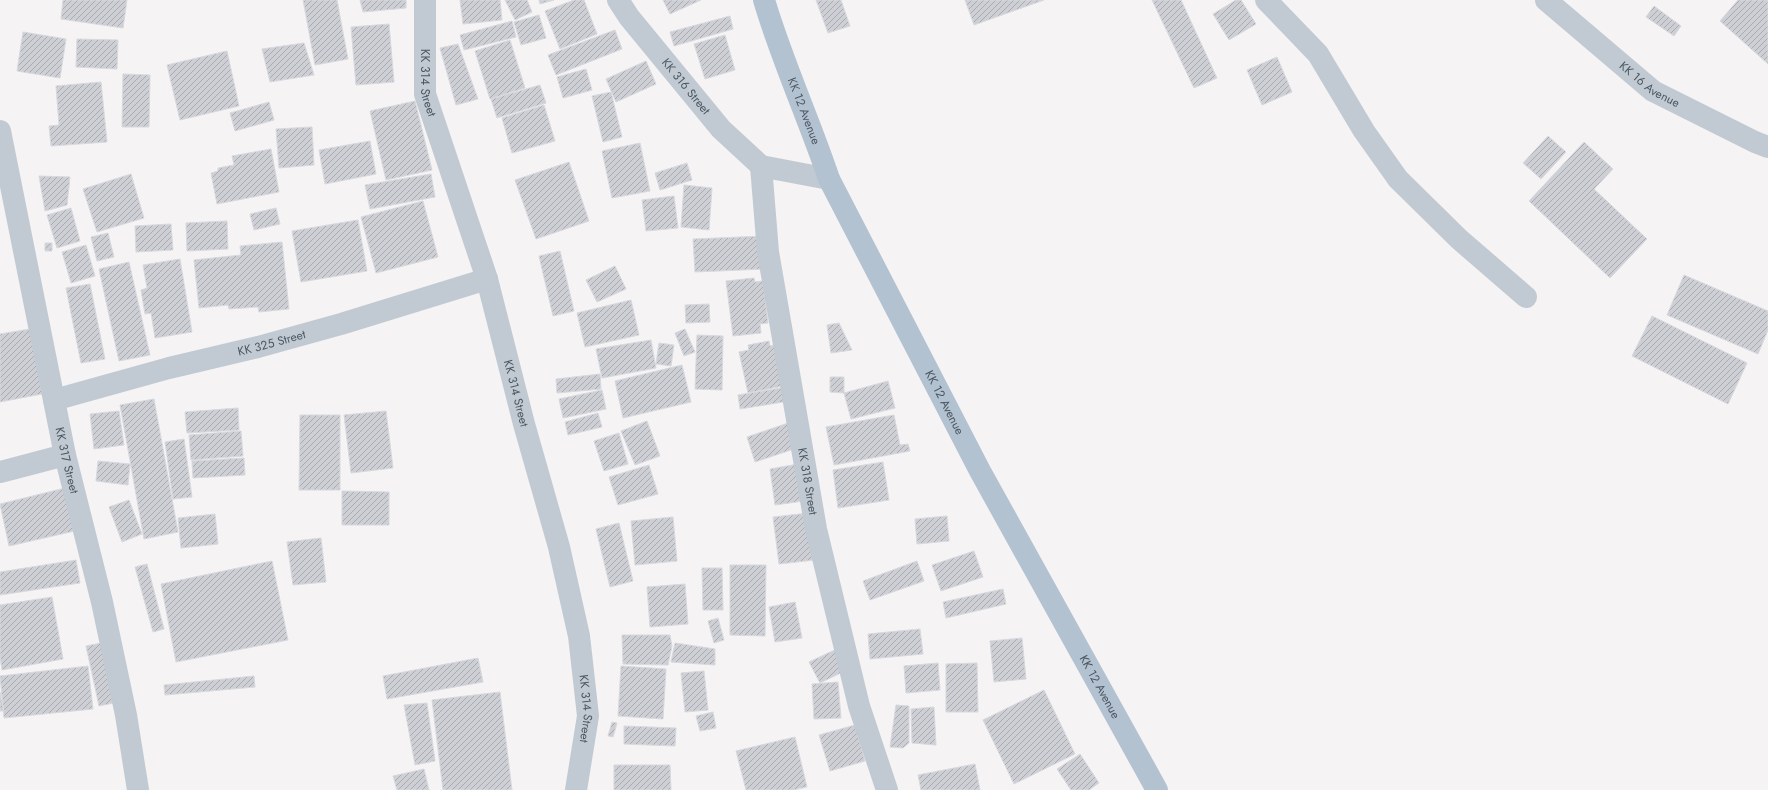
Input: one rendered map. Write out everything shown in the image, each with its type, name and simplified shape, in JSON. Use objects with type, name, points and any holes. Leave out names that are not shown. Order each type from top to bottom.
[{"type":"main road","name":"KK 12 Avenue","points":[[764,0],[774,36],[812,130],[829,179],[980,471],[1157,790]]},
{"type":"street","name":"KK 314 Street","points":[[425,0],[425,94],[487,279],[524,424],[559,546],[579,636],[588,716],[576,790]]},
{"type":"street","name":"KK 316 Street","points":[[618,0],[629,16],[721,129],[761,166]]},
{"type":"street","points":[[1266,0],[1318,54],[1364,131],[1398,179],[1459,239],[1526,297]]},
{"type":"street","name":"KK 16 Avenue","points":[[1546,0],[1653,91],[1768,147]]},
{"type":"street","name":"KK 317 Street","points":[[0,131],[65,455],[102,602],[126,715],[138,790]]},
{"type":"street","points":[[761,166],[829,179]]},
{"type":"street","name":"KK 318 Street","points":[[761,166],[768,252],[816,529],[859,706],[887,790]]},
{"type":"street","name":"KK 325 Street","points":[[54,400],[169,368],[258,347],[319,330],[487,279]]},
{"type":"street","points":[[0,472],[65,455]]},
{"type":"building","points":[[63,0],[127,0],[123,28],[61,19]]},
{"type":"building","points":[[303,0],[337,0],[348,59],[315,65]]},
{"type":"building","points":[[360,0],[406,0],[406,8],[363,12]]},
{"type":"building","points":[[460,0],[500,0],[502,20],[463,24]]},
{"type":"building","points":[[505,0],[527,0],[532,12],[515,20]]},
{"type":"building","points":[[539,0],[554,0],[540,4]]},
{"type":"building","points":[[574,0],[584,0],[597,34],[560,49],[545,11]]},
{"type":"building","points":[[663,0],[701,0],[670,14]]},
{"type":"building","points":[[816,0],[841,0],[850,26],[828,33]]},
{"type":"building","points":[[965,0],[1044,0],[974,25]]},
{"type":"building","points":[[1152,0],[1181,0],[1217,78],[1194,88]]},
{"type":"building","points":[[1236,0],[1241,0],[1256,24],[1229,40],[1213,14]]},
{"type":"building","points":[[1738,0],[1768,0],[1768,64],[1720,21]]},
{"type":"building","points":[[1654,6],[1681,26],[1674,36],[1646,17]]},
{"type":"building","points":[[539,15],[546,38],[521,45],[514,22]]},
{"type":"building","points":[[730,16],[733,29],[674,46],[670,32]]},
{"type":"building","points":[[512,21],[516,37],[464,50],[460,35]]},
{"type":"building","points":[[389,24],[394,82],[356,85],[351,27]]},
{"type":"building","points":[[615,30],[622,49],[556,75],[548,55]]},
{"type":"building","points":[[23,32],[66,39],[60,78],[17,71]]},
{"type":"building","points":[[725,35],[735,70],[705,79],[694,44]]},
{"type":"building","points":[[77,39],[118,40],[117,69],[76,67]]},
{"type":"building","points":[[510,40],[525,88],[490,99],[475,51]]},
{"type":"building","points":[[304,43],[314,75],[270,82],[262,49]]},
{"type":"building","points":[[458,44],[478,99],[456,105],[440,48]]},
{"type":"building","points":[[227,51],[239,106],[180,120],[167,65]]},
{"type":"building","points":[[1277,57],[1292,92],[1262,105],[1247,70]]},
{"type":"building","points":[[646,61],[656,84],[616,102],[606,79]]},
{"type":"building","points":[[586,69],[592,90],[563,98],[557,77]]},
{"type":"building","points":[[123,74],[150,75],[149,127],[122,127]]},
{"type":"building","points":[[101,82],[107,142],[51,146],[49,126],[59,125],[56,86]]},
{"type":"building","points":[[540,85],[546,103],[497,118],[491,99]]},
{"type":"building","points":[[611,92],[622,137],[603,142],[592,96]]},
{"type":"building","points":[[415,101],[432,170],[386,180],[370,111]]},
{"type":"building","points":[[269,102],[274,120],[235,131],[230,113]]},
{"type":"building","points":[[544,105],[555,141],[512,153],[502,118]]},
{"type":"building","points":[[312,127],[314,165],[279,168],[276,129]]},
{"type":"building","points":[[1548,136],[1566,152],[1541,179],[1523,163]]},
{"type":"building","points":[[370,141],[376,174],[325,184],[319,150]]},
{"type":"building","points":[[1584,142],[1613,169],[1594,189],[1647,239],[1610,278],[1529,201]]},
{"type":"building","points":[[640,143],[650,191],[612,198],[602,151]]},
{"type":"building","points":[[271,149],[279,192],[217,204],[211,173],[218,171],[218,168],[234,165],[232,156]]},
{"type":"building","points":[[569,162],[589,221],[536,239],[515,180]]},
{"type":"building","points":[[687,163],[692,180],[660,190],[655,173]]},
{"type":"building","points":[[131,174],[144,218],[97,232],[83,189]]},
{"type":"building","points":[[431,174],[435,197],[370,209],[365,185]]},
{"type":"building","points":[[39,176],[70,177],[67,205],[45,211]]},
{"type":"building","points":[[684,185],[712,188],[709,230],[681,227]]},
{"type":"building","points":[[674,196],[678,228],[646,231],[642,200]]},
{"type":"building","points":[[423,201],[438,257],[376,273],[361,217]]},
{"type":"building","points":[[71,208],[80,241],[57,248],[47,215]]},
{"type":"building","points":[[276,208],[280,224],[254,230],[250,214]]},
{"type":"building","points":[[358,220],[367,271],[301,282],[292,231]]},
{"type":"building","points":[[227,221],[228,249],[187,251],[186,223]]},
{"type":"building","points":[[171,224],[173,250],[136,252],[135,226]]},
{"type":"building","points":[[108,233],[114,257],[97,261],[91,237]]},
{"type":"building","points":[[764,236],[765,269],[695,272],[693,239]]},
{"type":"building","points":[[282,242],[289,309],[259,312],[258,307],[229,309],[228,305],[199,308],[194,260],[241,255],[240,246]]},
{"type":"building","points":[[45,243],[52,243],[52,251],[45,251]]},
{"type":"building","points":[[86,245],[95,276],[71,283],[62,252]]},
{"type":"building","points":[[560,251],[574,311],[553,316],[539,256]]},
{"type":"building","points":[[180,259],[192,332],[155,338],[151,313],[145,314],[141,290],[147,288],[143,265]]},
{"type":"building","points":[[129,262],[150,355],[119,361],[99,269]]},
{"type":"building","points":[[615,266],[626,289],[597,302],[586,280]]},
{"type":"building","points":[[1684,275],[1768,311],[1768,330],[1758,354],[1667,315]]},
{"type":"building","points":[[754,278],[755,282],[763,281],[768,323],[760,324],[761,333],[733,336],[726,281]]},
{"type":"building","points":[[90,284],[105,359],[81,363],[66,288]]},
{"type":"building","points":[[631,300],[639,335],[585,347],[577,313]]},
{"type":"building","points":[[709,304],[710,322],[686,323],[685,305]]},
{"type":"building","points":[[1652,316],[1747,363],[1728,404],[1632,356]]},
{"type":"building","points":[[839,323],[852,350],[831,353],[827,325]]},
{"type":"building","points":[[30,329],[42,394],[0,402],[0,334]]},
{"type":"building","points":[[685,329],[695,352],[684,356],[675,333]]},
{"type":"building","points":[[697,335],[723,336],[722,390],[695,389]]},
{"type":"building","points":[[651,340],[656,368],[602,378],[596,349]]},
{"type":"building","points":[[769,341],[770,346],[780,344],[788,385],[748,393],[739,352],[749,350],[748,345]]},
{"type":"building","points":[[659,343],[674,345],[671,366],[656,364]]},
{"type":"building","points":[[682,365],[691,402],[623,418],[615,381]]},
{"type":"building","points":[[600,374],[601,389],[557,393],[556,379]]},
{"type":"building","points":[[830,377],[844,377],[844,393],[830,392]]},
{"type":"building","points":[[888,381],[895,408],[851,419],[844,393]]},
{"type":"building","points":[[787,387],[790,401],[740,409],[738,395]]},
{"type":"building","points":[[602,390],[606,409],[563,418],[559,399]]},
{"type":"building","points":[[154,399],[178,532],[144,539],[120,405]]},
{"type":"building","points":[[238,408],[239,430],[187,433],[185,412]]},
{"type":"building","points":[[119,411],[124,445],[94,449],[90,414]]},
{"type":"building","points":[[386,411],[393,468],[351,473],[344,415]]},
{"type":"building","points":[[598,413],[602,427],[568,435],[565,422]]},
{"type":"building","points":[[300,415],[340,415],[340,490],[299,490]]},
{"type":"building","points":[[894,415],[900,445],[908,444],[910,451],[834,465],[826,427]]},
{"type":"building","points":[[647,421],[660,456],[635,465],[621,431]]},
{"type":"building","points":[[794,421],[803,446],[755,462],[747,437]]},
{"type":"building","points":[[241,431],[243,456],[191,460],[189,435]]},
{"type":"building","points":[[619,433],[628,464],[604,471],[594,441]]},
{"type":"building","points":[[184,439],[192,497],[173,499],[165,442]]},
{"type":"building","points":[[244,458],[245,475],[193,478],[192,461]]},
{"type":"building","points":[[98,461],[130,464],[128,485],[96,481]]},
{"type":"building","points":[[883,462],[889,500],[838,508],[833,470]]},
{"type":"building","points":[[798,464],[804,501],[775,505],[770,469]]},
{"type":"building","points":[[649,465],[658,494],[618,505],[609,477]]},
{"type":"building","points":[[69,487],[79,530],[9,546],[0,504]]},
{"type":"building","points":[[342,491],[389,492],[389,525],[342,525]]},
{"type":"building","points":[[129,500],[142,534],[122,542],[109,507]]},
{"type":"building","points":[[809,513],[815,560],[779,564],[773,517]]},
{"type":"building","points":[[215,514],[218,544],[181,548],[178,518]]},
{"type":"building","points":[[947,516],[949,541],[917,544],[915,519]]},
{"type":"building","points":[[673,517],[677,561],[635,565],[631,521]]},
{"type":"building","points":[[619,523],[633,581],[610,587],[596,529]]},
{"type":"building","points":[[321,538],[326,582],[293,585],[287,542]]},
{"type":"building","points":[[974,551],[983,577],[941,591],[932,565]]},
{"type":"building","points":[[76,560],[80,583],[0,595],[0,572]]},
{"type":"building","points":[[272,561],[288,640],[176,662],[161,584]]},
{"type":"building","points":[[917,561],[924,581],[870,600],[863,581]]},
{"type":"building","points":[[147,564],[164,629],[153,632],[135,567]]},
{"type":"building","points":[[730,565],[766,565],[765,636],[730,635]]},
{"type":"building","points":[[702,568],[722,568],[723,610],[703,610]]},
{"type":"building","points":[[685,584],[688,624],[650,627],[647,587]]},
{"type":"building","points":[[1003,589],[1006,604],[946,618],[943,602]]},
{"type":"building","points":[[52,597],[63,659],[2,670],[0,657],[0,605]]},
{"type":"building","points":[[795,602],[802,638],[775,642],[769,607]]},
{"type":"building","points":[[718,618],[724,640],[714,643],[708,621]]},
{"type":"building","points":[[920,629],[923,654],[870,659],[868,634]]},
{"type":"building","points":[[622,635],[670,635],[672,646],[668,665],[623,664]]},
{"type":"building","points":[[1022,638],[1026,679],[994,682],[990,641]]},
{"type":"building","points":[[106,642],[119,702],[99,706],[86,646]]},
{"type":"building","points":[[675,643],[715,649],[715,665],[671,662]]},
{"type":"building","points":[[841,647],[851,668],[820,683],[809,662]]},
{"type":"building","points":[[478,658],[483,682],[387,699],[383,676]]},
{"type":"building","points":[[938,663],[940,690],[906,693],[904,666]]},
{"type":"building","points":[[977,663],[978,712],[946,712],[946,664]]},
{"type":"building","points":[[88,666],[93,709],[4,718],[0,676]]},
{"type":"building","points":[[621,666],[666,669],[663,719],[618,716]]},
{"type":"building","points":[[704,671],[708,710],[685,712],[681,673]]},
{"type":"building","points":[[254,676],[255,687],[165,695],[164,685]]},
{"type":"building","points":[[838,682],[841,718],[814,719],[812,684]]},
{"type":"building","points":[[1044,690],[1075,754],[1014,784],[983,720]]},
{"type":"building","points":[[0,692],[4,711],[0,711]]},
{"type":"building","points":[[500,692],[512,790],[443,790],[432,700]]},
{"type":"building","points":[[427,703],[435,761],[415,765],[404,705]]},
{"type":"building","points":[[896,705],[909,706],[909,743],[903,748],[890,747]]},
{"type":"building","points":[[934,707],[936,745],[912,743],[911,709]]},
{"type":"building","points":[[713,712],[716,728],[700,731],[696,716]]},
{"type":"building","points":[[612,722],[617,723],[613,737],[608,736]]},
{"type":"building","points":[[855,725],[865,761],[830,771],[819,735]]},
{"type":"building","points":[[624,726],[676,728],[675,746],[624,744]]},
{"type":"building","points":[[795,737],[807,787],[793,790],[746,790],[736,751]]},
{"type":"building","points":[[1080,754],[1099,783],[1089,790],[1071,790],[1057,769]]},
{"type":"building","points":[[975,764],[980,790],[921,790],[918,775]]},
{"type":"building","points":[[614,765],[670,765],[671,790],[614,790]]},
{"type":"building","points":[[424,769],[429,790],[397,790],[393,776]]}]
